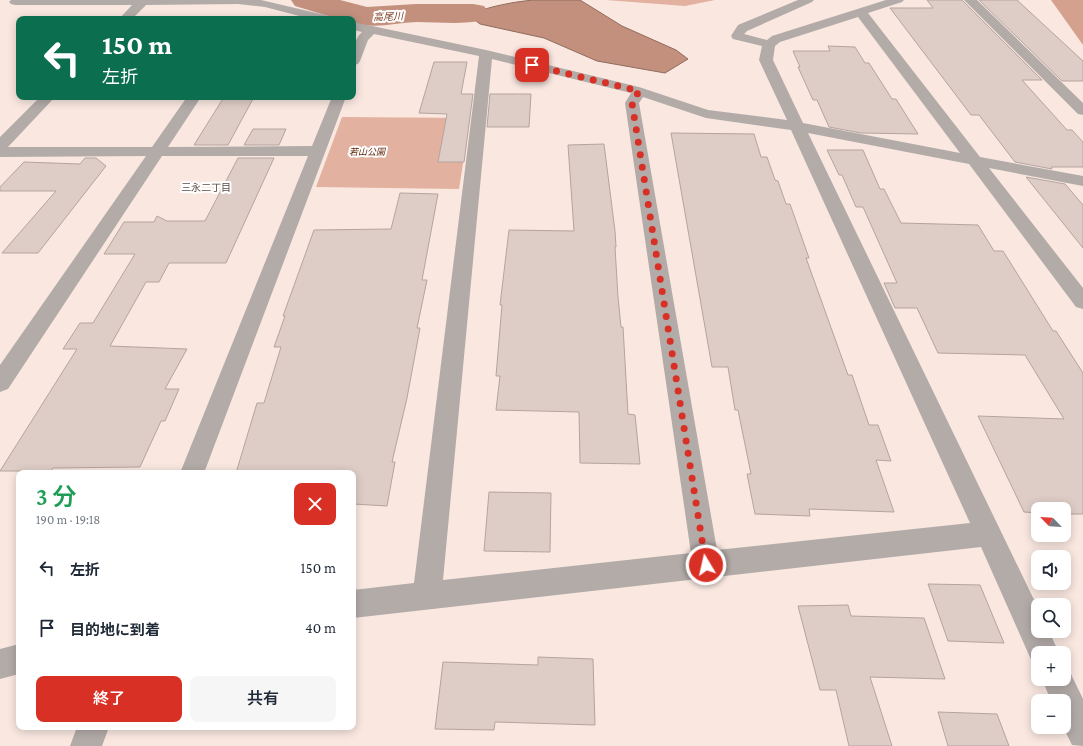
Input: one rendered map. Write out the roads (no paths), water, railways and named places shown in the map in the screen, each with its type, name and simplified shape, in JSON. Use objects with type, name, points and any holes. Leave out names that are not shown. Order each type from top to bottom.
[{"type":"street","points":[[808,0],[742,28],[736,36],[766,43],[898,0]]},
{"type":"street","points":[[970,0],[1083,111]]},
{"type":"street","points":[[5,10],[16,1],[238,1],[265,4],[313,16]]},
{"type":"street","points":[[128,16],[142,2]]},
{"type":"street","points":[[250,15],[265,4]]},
{"type":"street","points":[[861,12],[1083,302]]},
{"type":"street","points":[[356,27],[486,54],[639,91],[706,114],[795,126],[976,162],[1083,181]]},
{"type":"street","points":[[356,54],[362,39],[370,30]]},
{"type":"street","points":[[766,43],[766,60],[795,126],[1041,646]]},
{"type":"street","points":[[427,596],[486,54]]},
{"type":"street","points":[[639,91],[632,103],[706,565]]},
{"type":"street","points":[[0,146],[45,100]]},
{"type":"street","points":[[0,383],[192,100]]},
{"type":"street","points":[[193,470],[338,100]]},
{"type":"street","points":[[0,152],[318,151]]},
{"type":"street","points":[[356,604],[987,534]]},
{"type":"street","points":[[0,664],[16,660]]},
{"type":"street","points":[[1059,686],[1083,734]]},
{"type":"street","points":[[86,746],[92,730]]},
{"type":"waterway","name":"高尾川","points":[[306,0],[366,17],[416,13],[473,13]]},
{"type":"district","name":"三永二丁目","points":[[206,187]]},
{"type":"park label","name":"若山公園","points":[[367,152]]}]
